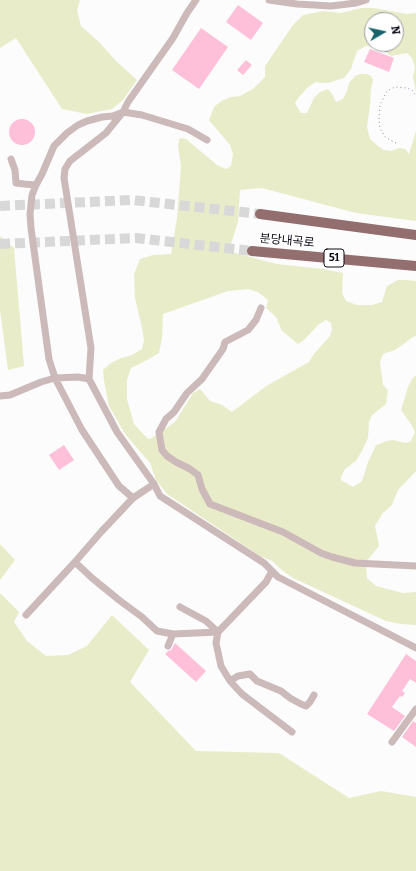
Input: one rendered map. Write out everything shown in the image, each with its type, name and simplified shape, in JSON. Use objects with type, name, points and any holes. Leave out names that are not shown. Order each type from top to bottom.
[{"type":"highway","name":"분당내곡로","points":[[260,214],[416,235]]},
{"type":"highway","name":"분당내곡로","points":[[252,251],[416,266]]},
{"type":"lane","points":[[196,0],[173,38],[128,102],[123,112],[106,132],[76,155],[70,161],[65,170],[64,178],[91,348],[89,379],[117,432],[154,484],[160,496],[264,563],[278,577],[416,648]]},
{"type":"lane","points":[[269,0],[297,4],[331,6],[356,3],[366,0]]},
{"type":"lane","points":[[134,498],[119,486],[82,430],[55,378],[49,359],[31,228],[30,214],[32,195],[54,146],[66,133],[87,121],[113,116],[123,112],[142,115],[188,130],[207,140]]},
{"type":"lane","points":[[11,159],[15,170],[16,183],[36,185]]},
{"type":"lane","points":[[261,308],[256,320],[248,330],[225,342],[223,349],[202,379],[187,393],[174,412],[166,419],[159,432],[162,450],[167,456],[198,475],[202,489],[210,504],[283,532],[321,553],[332,557],[355,563],[416,566]]},
{"type":"lane","points":[[0,396],[10,395],[41,382],[55,378],[78,377],[89,379]]},
{"type":"lane","points":[[26,614],[134,498],[154,484]]},
{"type":"lane","points":[[75,562],[92,578],[142,617],[157,631],[173,634],[218,632]]},
{"type":"lane","points":[[272,571],[266,582],[218,632],[216,643],[221,666],[230,681],[242,694],[292,732]]},
{"type":"lane","points":[[180,607],[206,621],[218,632]]},
{"type":"lane","points":[[168,646],[173,634]]},
{"type":"lane","points":[[230,681],[238,676],[250,674],[257,680],[281,691],[306,706],[314,695]]},
{"type":"lane","points":[[392,742],[416,709]]},
{"type":"path","points":[[396,144],[384,137],[380,128],[380,105],[388,91],[395,87],[407,88],[413,91],[416,97]]},
{"type":"green space","points":[[0,0],[80,0],[77,10],[81,26],[137,80],[123,100],[112,109],[87,114],[62,109],[16,38],[0,48]]},
{"type":"green space","points":[[361,8],[374,8],[396,12],[364,12],[364,47],[357,51],[351,69],[344,78],[328,83],[316,82],[308,87],[295,103],[301,113],[307,113],[314,98],[320,92],[328,89],[336,102],[343,99],[349,83],[355,76],[366,74],[371,76],[373,80],[367,127],[370,139],[384,150],[391,151],[399,148],[405,149],[409,154],[416,131],[416,221],[356,213],[262,188],[240,190],[238,222],[229,250],[277,264],[323,269],[343,273],[342,293],[346,301],[357,305],[372,305],[382,302],[387,286],[398,280],[416,281],[416,336],[395,350],[383,354],[380,362],[383,385],[388,390],[386,404],[372,415],[369,422],[368,438],[363,449],[356,461],[345,469],[341,480],[353,487],[362,481],[368,462],[376,445],[393,440],[406,443],[411,441],[415,432],[401,410],[408,387],[416,375],[416,471],[398,490],[392,505],[382,514],[375,526],[379,546],[366,562],[367,578],[376,586],[403,593],[416,592],[416,625],[386,621],[293,578],[272,561],[260,556],[167,494],[156,480],[150,463],[125,434],[109,406],[104,381],[103,370],[111,363],[132,355],[142,349],[144,340],[135,298],[134,274],[140,259],[153,255],[171,254],[177,218],[181,166],[178,146],[180,138],[186,139],[217,165],[226,169],[231,166],[233,154],[230,145],[209,120],[214,107],[221,101],[231,97],[240,96],[253,89],[265,77],[265,66],[293,25],[303,15],[323,11],[341,13]],"holes":[[[248,289],[258,292],[268,300],[266,308],[276,317],[282,331],[298,344],[304,340],[319,324],[326,320],[331,323],[332,329],[330,336],[309,362],[268,385],[232,412],[222,405],[210,401],[200,389],[193,393],[175,422],[150,439],[147,438],[134,424],[127,399],[127,380],[131,368],[159,353],[162,338],[163,314],[228,291]]]},
{"type":"green space","points":[[404,13],[416,13],[416,92],[413,77],[415,67],[412,58],[407,53],[391,56],[385,52],[404,52]]},
{"type":"green space","points":[[0,236],[14,248],[24,366],[8,370],[0,310]]},
{"type":"green space","points":[[0,544],[15,560],[0,580]]},
{"type":"green space","points":[[0,593],[19,612],[14,622],[27,641],[46,656],[68,655],[87,646],[112,615],[149,650],[130,682],[196,751],[279,753],[349,798],[381,791],[416,797],[416,871],[0,871]]},
{"type":"building","points":[[238,5],[263,23],[251,40],[226,22]]},
{"type":"building","points":[[201,28],[228,47],[199,89],[172,70]]},
{"type":"building","points":[[369,52],[378,52],[394,58],[389,72],[364,62]]},
{"type":"building","points":[[246,60],[252,65],[243,75],[237,70]]},
{"type":"building","points":[[22,119],[31,123],[35,132],[31,141],[22,145],[13,141],[9,132],[13,123]]},
{"type":"building","points":[[64,445],[74,460],[59,470],[49,455]]},
{"type":"building","points":[[175,643],[206,671],[196,682],[165,654],[171,650]]},
{"type":"building","points":[[406,654],[416,661],[416,683],[410,679],[402,691],[405,693],[402,697],[400,696],[392,707],[405,716],[394,731],[367,714]]},
{"type":"building","points":[[413,721],[416,723],[416,747],[402,737]]},
{"type":"tunnel","points":[[0,206],[132,200],[260,214]]},
{"type":"tunnel","points":[[0,244],[136,238],[252,251]]}]
